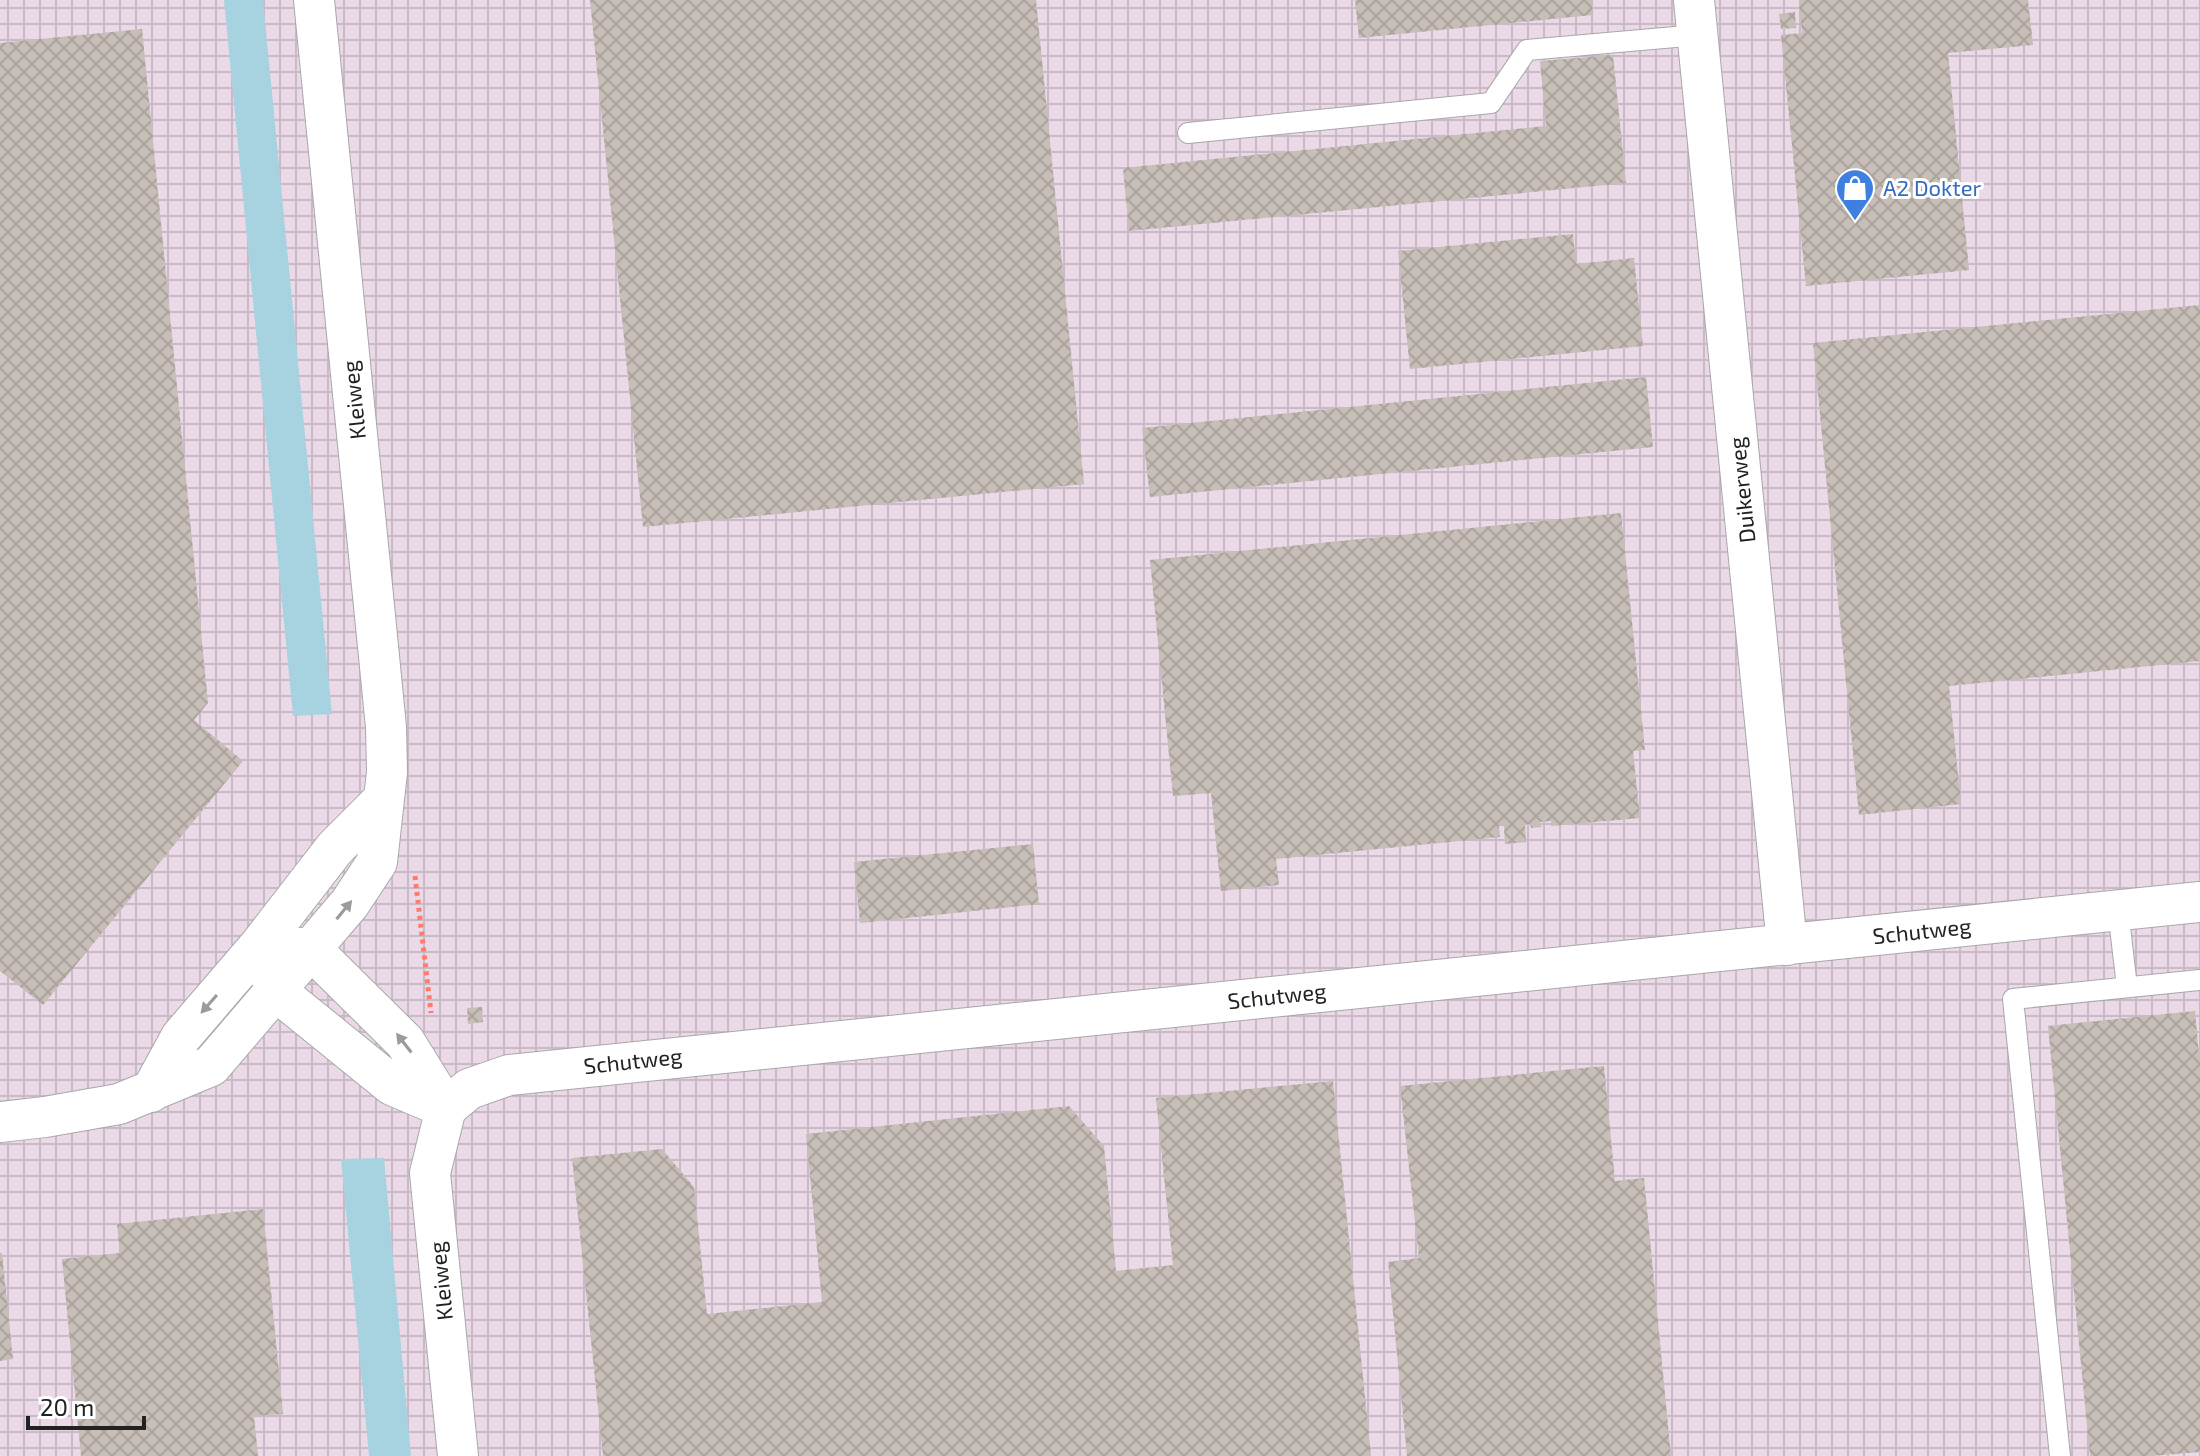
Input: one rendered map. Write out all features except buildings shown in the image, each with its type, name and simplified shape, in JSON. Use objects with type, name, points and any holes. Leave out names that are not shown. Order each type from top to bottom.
[{"type":"street","name":"Kleiweg","points":[[276,991],[350,903],[377,862],[387,772],[386,727],[314,0]]},
{"type":"street","name":"Duikerweg","points":[[1696,17],[1787,945]]},
{"type":"street","points":[[151,1092],[181,1037],[260,945],[335,848],[383,800]]},
{"type":"street","name":"Schutweg","points":[[446,1108],[469,1089],[509,1075],[2200,902]]},
{"type":"street","points":[[260,945],[311,949],[405,1042],[446,1108]]},
{"type":"street","points":[[260,945],[276,991],[392,1085],[446,1108]]},
{"type":"street","points":[[0,1122],[119,1104],[211,1066],[276,991]]},
{"type":"street","name":"Kleiweg","points":[[446,1108],[430,1173],[458,1456]]},
{"type":"lane","name":"Duikerweg","points":[[1188,133],[1491,103],[1527,50],[1696,17]]},
{"type":"lane","points":[[2118,910],[2127,987]]},
{"type":"lane","points":[[2060,1456],[2013,999],[2200,980]]},
{"type":"path","points":[[414,873],[433,1023]]},
{"type":"shaded area","points":[[0,0],[2200,0],[2200,1456],[0,1456]]},
{"type":"water","points":[[224,0],[263,0],[332,714],[293,716]]},
{"type":"water","points":[[384,1158],[411,1456],[369,1456],[341,1159]]},
{"type":"place","name":"A2 Dokter","points":[[1855,222]]}]
